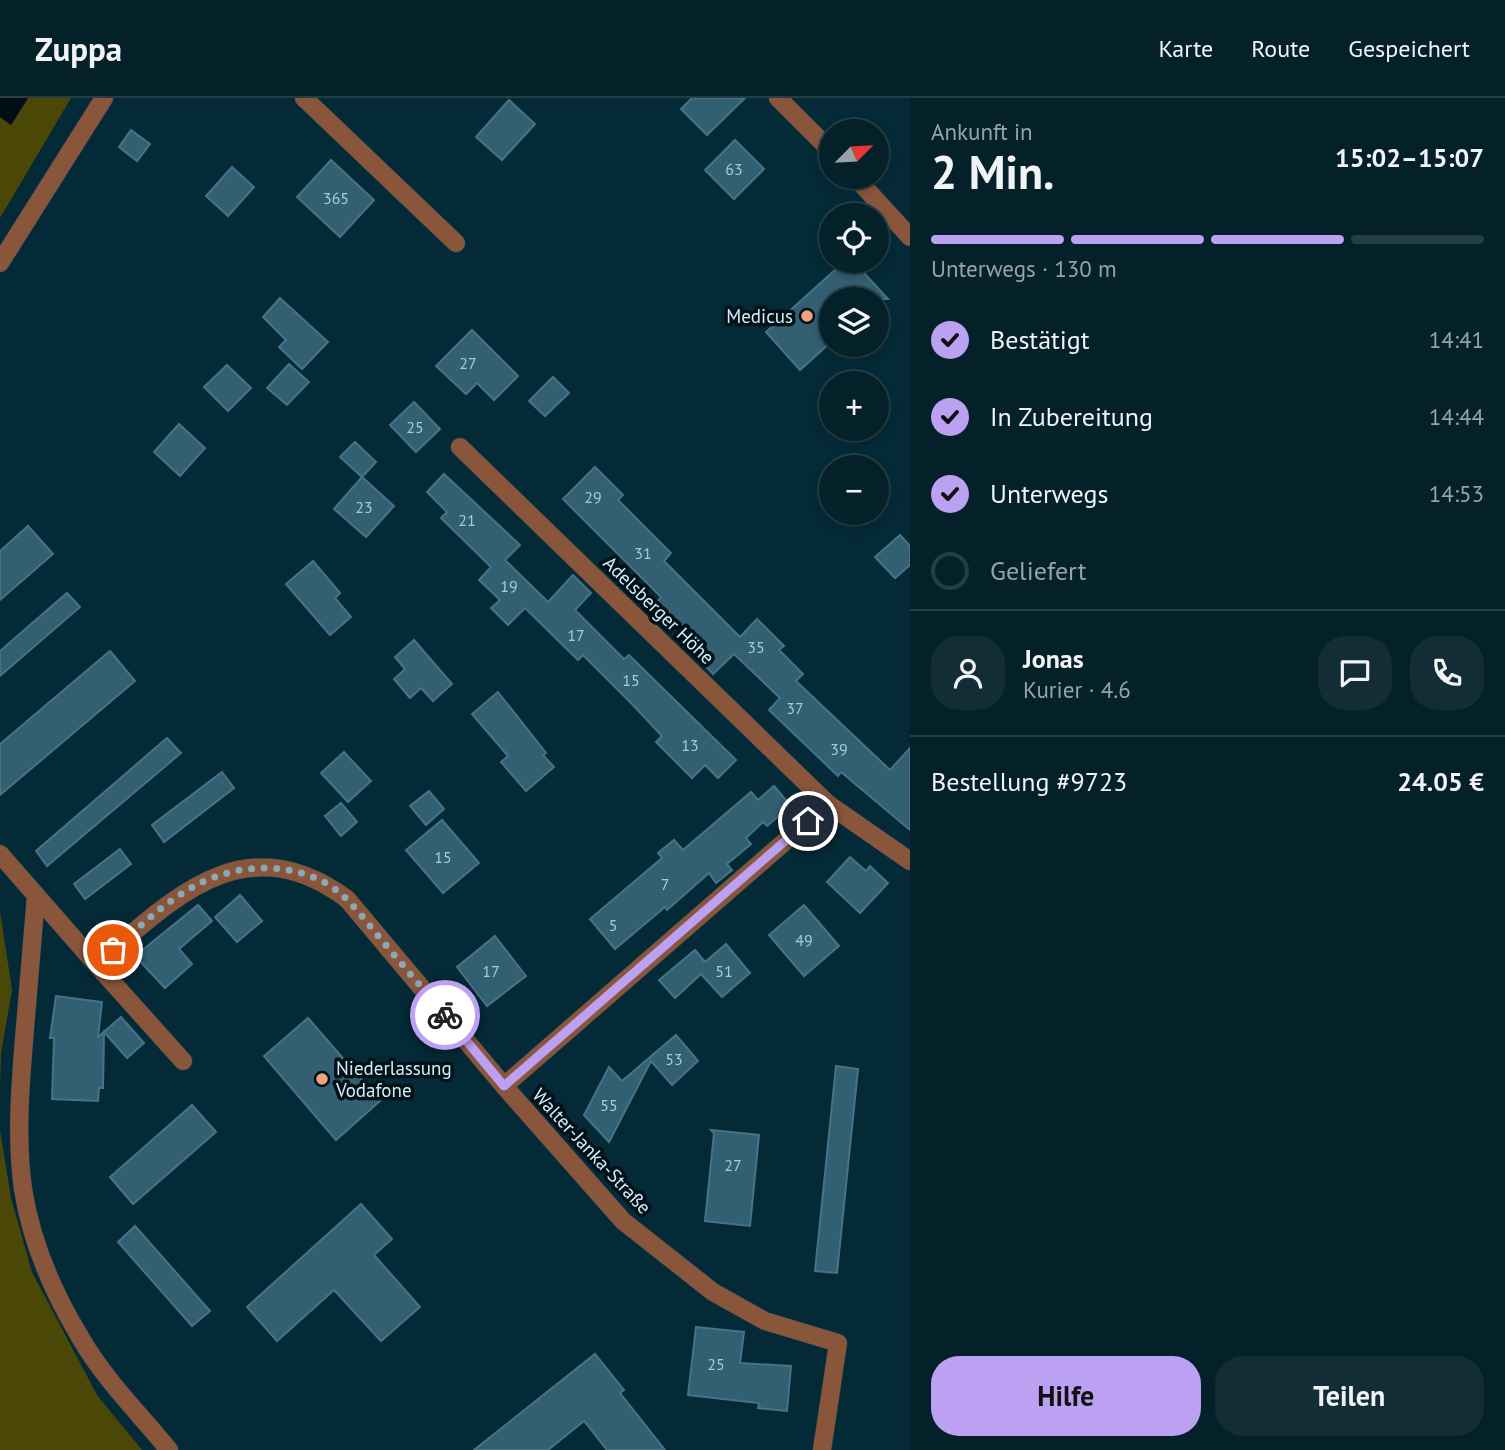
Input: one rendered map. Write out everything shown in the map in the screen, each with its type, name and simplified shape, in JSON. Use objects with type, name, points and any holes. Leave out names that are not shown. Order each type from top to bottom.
[{"type":"street","points":[[0,263],[104,98]]},
{"type":"street","points":[[304,98],[456,243]]},
{"type":"street","points":[[778,98],[819,139]]},
{"type":"street","points":[[866,189],[910,237]]},
{"type":"street","name":"Adelsberger Höhe","points":[[460,447],[828,804],[910,861]]},
{"type":"street","points":[[504,1086],[828,804]]},
{"type":"street","points":[[0,853],[183,1061]]},
{"type":"street","name":"Walter-Janka-Straße","points":[[96,964],[163,908],[191,888],[213,877],[258,868],[285,869],[323,881],[346,898],[504,1086],[623,1221],[713,1292],[765,1321],[838,1343],[822,1450]]},
{"type":"street","points":[[36,896],[20,1091],[19,1154],[23,1191],[34,1236],[49,1276],[81,1339],[100,1368],[169,1450]]},
{"type":"shaded area","points":[[0,98],[28,98],[11,125],[0,117]]},
{"type":"shaded area","points":[[28,98],[71,98],[0,218],[0,117],[11,125]]},
{"type":"shaded area","points":[[0,911],[12,990],[1,1053],[0,1090]]},
{"type":"shaded area","points":[[0,1130],[11,1198],[32,1272],[97,1395],[142,1450],[0,1450]]},
{"type":"building","points":[[692,98],[745,98],[707,135],[681,109]]},
{"type":"building","points":[[509,100],[535,124],[502,160],[476,137]]},
{"type":"building","points":[[131,130],[150,144],[137,161],[119,147]]},
{"type":"building","points":[[735,140],[764,169],[734,199],[705,170]]},
{"type":"building","points":[[331,160],[374,200],[340,237],[297,197]]},
{"type":"building","points":[[232,167],[254,187],[228,216],[206,196]]},
{"type":"building","name":"Medicus","points":[[832,273],[864,273],[877,287],[819,287],[819,353],[800,370],[766,332]]},
{"type":"building","points":[[280,298],[328,342],[302,369],[279,347],[286,340],[263,317]]},
{"type":"building","points":[[472,330],[518,376],[494,400],[477,383],[466,394],[436,366]]},
{"type":"building","points":[[289,364],[309,382],[287,405],[267,388]]},
{"type":"building","points":[[227,365],[251,388],[228,411],[204,387]]},
{"type":"building","points":[[553,377],[569,393],[545,416],[529,401]]},
{"type":"building","points":[[414,402],[440,429],[416,452],[390,425]]},
{"type":"building","points":[[179,424],[205,448],[180,476],[154,452]]},
{"type":"building","points":[[355,442],[376,462],[362,477],[340,457]]},
{"type":"building","points":[[595,467],[623,495],[618,500],[671,553],[664,561],[740,637],[757,619],[784,646],[779,650],[803,674],[796,681],[890,770],[910,748],[910,830],[841,772],[838,776],[769,710],[780,698],[734,654],[713,674],[693,652],[702,644],[657,602],[661,597],[563,499]]},
{"type":"building","points":[[444,474],[520,545],[505,560],[548,602],[573,575],[591,593],[575,610],[624,659],[629,655],[736,760],[718,778],[705,765],[692,778],[656,742],[662,736],[632,704],[583,655],[578,660],[525,608],[508,625],[491,608],[500,600],[479,580],[491,567],[441,518],[447,512],[427,492]]},
{"type":"building","points":[[362,477],[394,506],[366,537],[334,509]]},
{"type":"building","points":[[28,526],[53,554],[0,600],[0,551]]},
{"type":"building","points":[[900,535],[910,546],[910,565],[895,578],[875,557]]},
{"type":"building","points":[[313,561],[340,593],[335,598],[351,617],[330,635],[286,584]]},
{"type":"building","points":[[67,593],[80,607],[0,676],[0,651]]},
{"type":"building","points":[[414,640],[452,684],[433,701],[421,688],[410,698],[394,679],[405,669],[395,657]]},
{"type":"building","points":[[110,651],[135,681],[0,795],[0,744]]},
{"type":"building","points":[[498,692],[554,767],[526,791],[501,762],[508,756],[472,714]]},
{"type":"building","points":[[167,738],[181,753],[47,866],[36,851]]},
{"type":"building","points":[[344,752],[371,781],[348,802],[321,773]]},
{"type":"building","points":[[222,772],[234,788],[164,842],[152,825]]},
{"type":"building","points":[[774,786],[791,806],[767,826],[763,822],[746,838],[751,844],[727,864],[732,870],[716,883],[709,873],[667,910],[665,907],[615,949],[590,919],[662,858],[658,853],[674,840],[683,850],[751,792],[758,800]]},
{"type":"building","points":[[429,791],[444,809],[426,825],[410,806]]},
{"type":"building","points":[[341,803],[357,822],[341,836],[325,816]]},
{"type":"building","points":[[442,820],[479,863],[443,893],[406,850]]},
{"type":"building","points":[[120,849],[131,864],[85,899],[74,884]]},
{"type":"building","points":[[850,857],[866,871],[870,866],[888,883],[860,913],[827,882]]},
{"type":"building","points":[[240,895],[262,921],[237,942],[215,917]]},
{"type":"building","points":[[198,905],[212,921],[179,949],[192,964],[165,988],[135,956]]},
{"type":"building","points":[[804,905],[839,946],[804,976],[769,935]]},
{"type":"building","points":[[495,936],[526,976],[487,1006],[457,967]]},
{"type":"building","points":[[726,944],[750,973],[722,997],[701,974],[675,998],[659,980],[695,950],[705,962]]},
{"type":"building","points":[[56,996],[102,1002],[98,1037],[121,1017],[144,1043],[127,1058],[104,1032],[103,1088],[99,1088],[98,1101],[52,1099],[54,1038],[50,1038]]},
{"type":"building","name":"Niederlassung Vodafone","points":[[308,1018],[380,1101],[336,1140],[264,1056]]},
{"type":"building","points":[[676,1035],[698,1061],[672,1085],[651,1061],[609,1142],[584,1115],[609,1067],[622,1081]]},
{"type":"building","points":[[836,1066],[858,1069],[837,1273],[815,1271]]},
{"type":"building","points":[[192,1105],[216,1132],[133,1204],[110,1177]]},
{"type":"building","points":[[711,1130],[759,1135],[750,1226],[705,1221],[714,1133]]},
{"type":"building","points":[[361,1204],[392,1239],[374,1255],[420,1307],[381,1341],[334,1290],[277,1341],[247,1307]]},
{"type":"building","points":[[135,1226],[210,1311],[192,1326],[118,1242]]},
{"type":"building","points":[[696,1327],[744,1332],[740,1363],[791,1366],[787,1411],[758,1408],[759,1403],[688,1395]]},
{"type":"building","points":[[595,1354],[624,1390],[620,1393],[665,1450],[607,1450],[584,1421],[548,1450],[474,1450]]},
{"type":"way so far","points":[[113,950],[163,908],[191,888],[213,877],[258,868],[285,869],[323,881],[346,898],[445,1015]]},
{"type":"place","name":"Medicus","points":[[807,316]]},
{"type":"place","name":"Niederlassung Vodafone","points":[[322,1079]]},
{"type":"route","points":[[445,1015],[504,1086],[808,821]]}]
